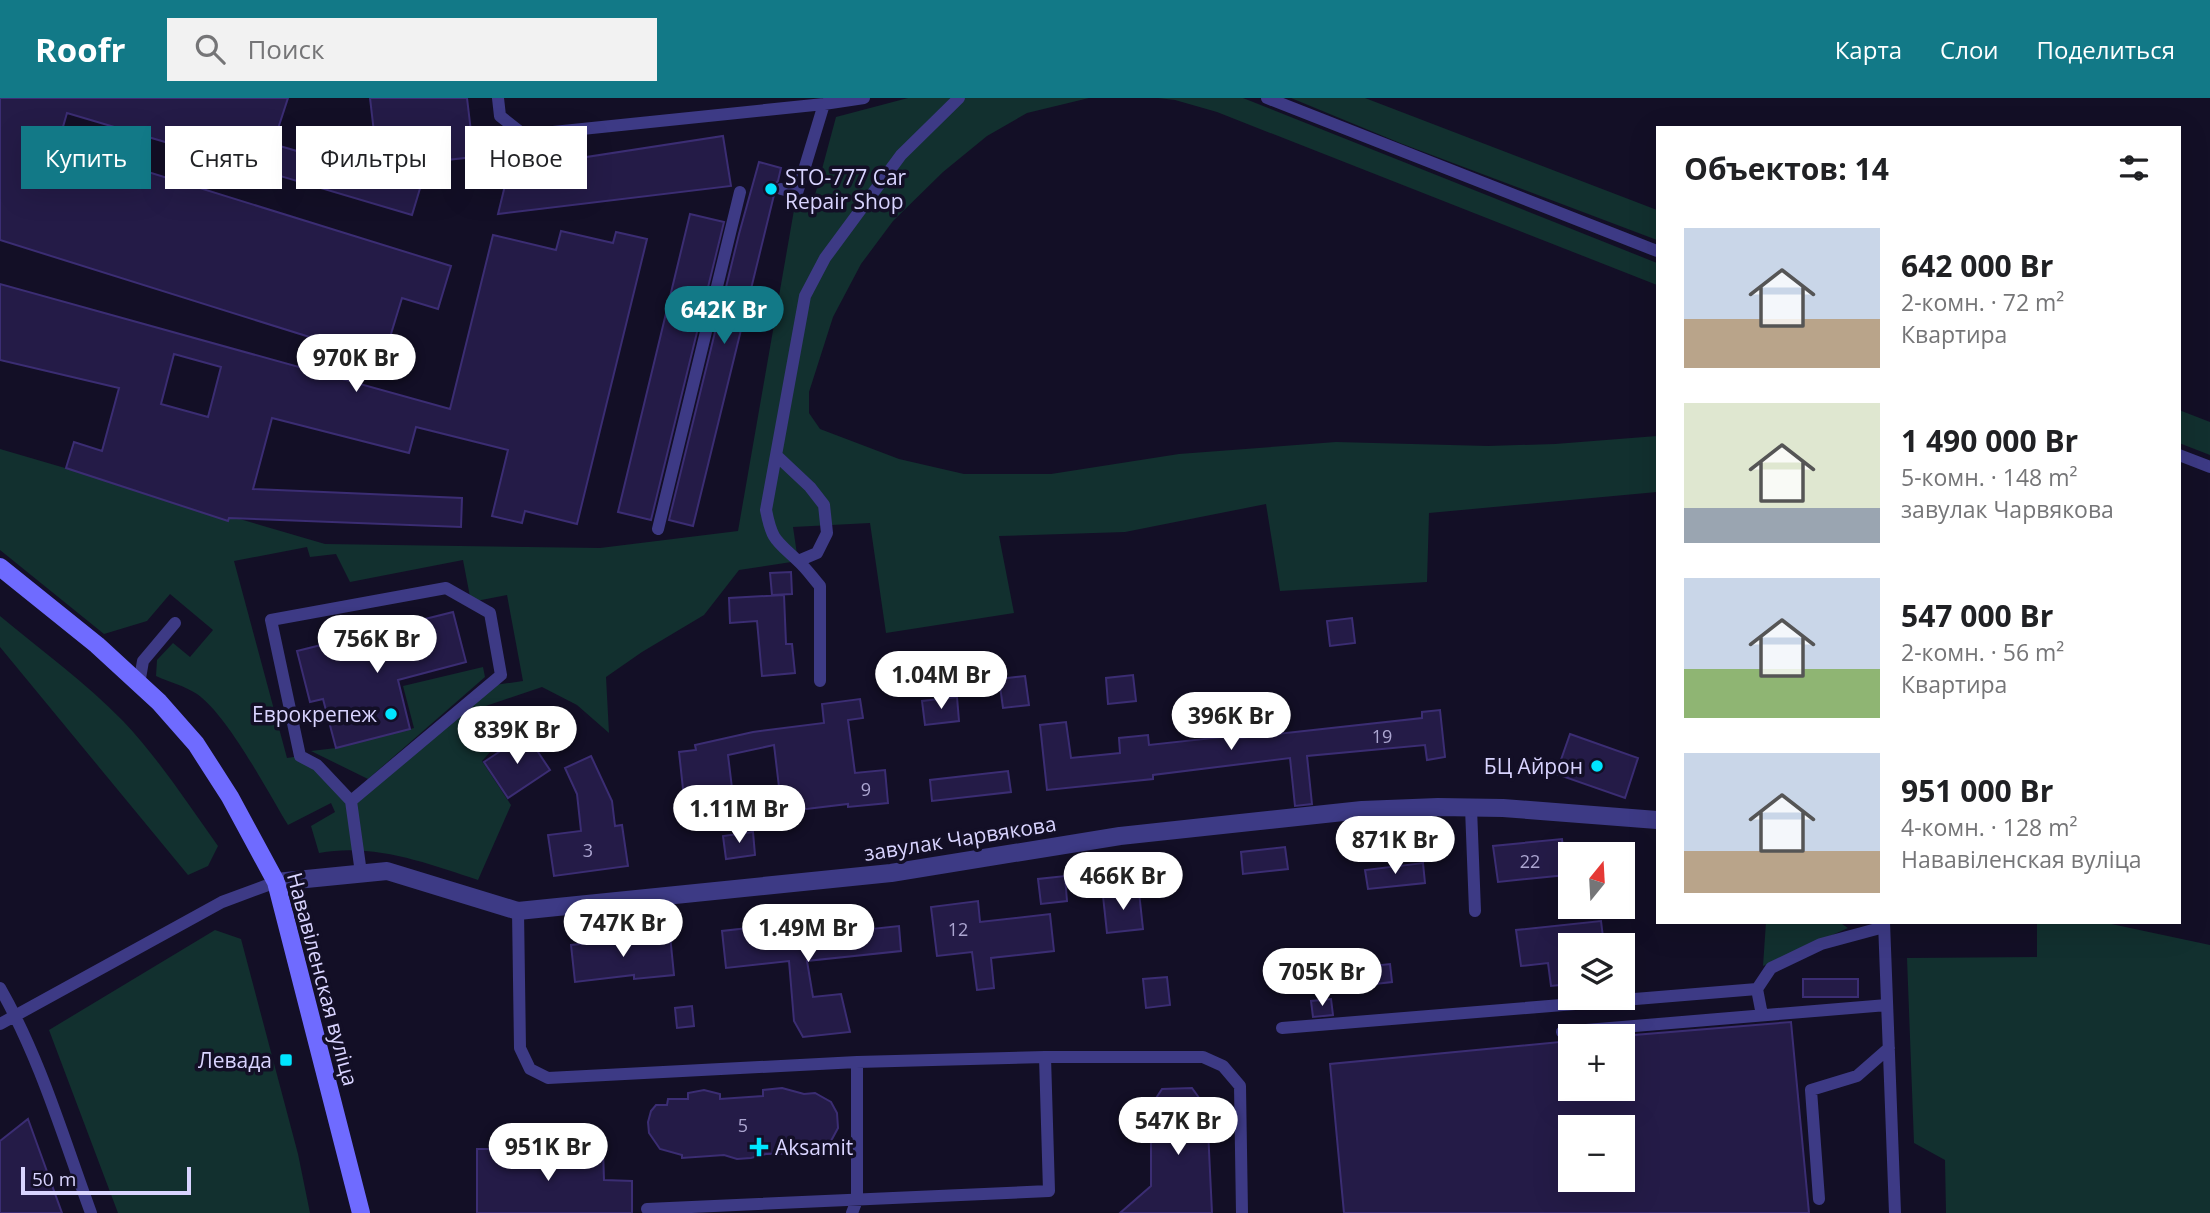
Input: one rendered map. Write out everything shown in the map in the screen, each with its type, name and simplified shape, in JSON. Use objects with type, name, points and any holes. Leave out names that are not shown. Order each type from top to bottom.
[{"type":"street","name":"Нававіленская вуліца","points":[[0,567],[97,645],[159,702],[196,744],[230,797],[276,882],[361,1213]]},
{"type":"street","name":"завулак Чарвякова","points":[[276,882],[387,871],[518,911],[891,873],[1133,834],[1362,810],[1503,808],[1656,820]]},
{"type":"lane","points":[[498,98],[500,116],[524,135],[764,104],[824,104],[864,98]]},
{"type":"lane","points":[[820,681],[820,586],[799,561],[780,546],[770,530],[766,510],[805,296],[825,258],[901,155],[959,98]]},
{"type":"lane","points":[[1267,98],[1656,251]]},
{"type":"lane","points":[[781,190],[797,193],[824,104]]},
{"type":"lane","points":[[658,529],[740,192]]},
{"type":"lane","points":[[776,455],[810,487],[824,505],[827,533],[817,552],[799,561]]},
{"type":"lane","points":[[2181,456],[2210,467]]},
{"type":"lane","points":[[351,801],[501,675],[490,613],[446,588],[271,621],[300,756],[317,765],[351,801],[361,873]]},
{"type":"lane","points":[[139,684],[143,661],[175,623]]},
{"type":"lane","points":[[1471,808],[1475,911]]},
{"type":"lane","points":[[0,1024],[222,902],[276,882]]},
{"type":"lane","points":[[518,911],[520,1048],[530,1069],[548,1078],[857,1062],[1045,1057],[1203,1057],[1223,1066],[1240,1086],[1242,1213]]},
{"type":"lane","points":[[1762,1015],[1757,989],[1771,968],[1821,944],[1884,925],[1895,1213]]},
{"type":"lane","points":[[0,988],[16,1016],[43,1082],[90,1213]]},
{"type":"lane","points":[[1282,1028],[1757,989]]},
{"type":"lane","points":[[1635,1026],[1887,1005]]},
{"type":"lane","points":[[1819,1199],[1811,1090],[1857,1076],[1889,1048]]},
{"type":"lane","points":[[647,1209],[1049,1191],[1045,1057]]},
{"type":"lane","points":[[852,1213],[857,1200],[857,1062]]},
{"type":"green space","points":[[908,98],[1089,98],[1027,113],[987,136],[943,172],[893,221],[861,264],[833,317],[809,392],[809,413],[820,429],[899,459],[964,474],[1051,474],[1179,454],[1336,442],[1488,446],[1656,436],[1656,492],[1429,513],[1427,582],[1280,591],[1266,504],[1125,532],[999,536],[1014,613],[886,633],[870,523],[793,527],[798,561],[739,570],[704,615],[606,677],[609,733],[577,705],[542,687],[477,709],[491,751],[482,761],[511,805],[478,880],[400,856],[360,851],[319,853],[311,826],[335,812],[331,803],[288,825],[222,719],[197,694],[156,676],[157,660],[173,643],[190,657],[213,630],[170,594],[147,621],[104,634],[0,550],[0,449],[325,544],[600,548],[738,531],[794,210],[811,210],[836,117]],"holes":[[[307,547],[310,557],[336,554],[350,582],[463,560],[471,602],[507,595],[523,681],[488,686],[351,801],[300,756],[287,758],[234,561]]]},
{"type":"green space","points":[[1158,98],[1243,98],[1656,263],[1656,285],[1217,112]]},
{"type":"green space","points":[[1291,98],[1365,98],[1656,210],[1656,240],[1400,143]]},
{"type":"green space","points":[[2181,411],[2210,422],[2210,455],[2181,444]]},
{"type":"green space","points":[[0,616],[94,693],[149,751],[218,846],[208,866],[188,875],[0,647]]},
{"type":"green space","points":[[483,667],[485,677],[368,779],[311,751],[336,748],[414,728],[403,686]]},
{"type":"green space","points":[[1766,924],[1842,924],[1848,928],[1763,966]]},
{"type":"green space","points":[[2037,924],[2111,924],[2210,945],[2210,1213],[1946,1213],[1945,1160],[1914,1143],[1907,958],[2037,957]]},
{"type":"green space","points":[[215,930],[241,939],[298,1154],[310,1213],[118,1213],[49,1030]]},
{"type":"building","points":[[0,98],[288,98],[279,126],[165,126],[165,142],[151,138],[151,126],[111,126],[67,113],[63,126],[21,126],[21,189],[151,189],[151,173],[165,177],[165,189],[203,189],[451,266],[438,309],[402,298],[383,360],[0,240]]},
{"type":"building","points":[[370,98],[467,98],[470,126],[465,126],[465,158],[451,160],[451,126],[373,126]]},
{"type":"building","points":[[723,136],[731,186],[498,214],[504,189],[587,189],[587,157]]},
{"type":"building","points":[[282,147],[296,151],[296,181],[282,177]]},
{"type":"building","points":[[759,162],[781,168],[778,181],[772,188],[774,195],[693,526],[669,520]]},
{"type":"building","points":[[324,189],[420,189],[412,215]]},
{"type":"building","points":[[690,214],[724,222],[651,520],[618,512]]},
{"type":"building","points":[[561,231],[613,243],[616,232],[647,239],[577,524],[525,511],[522,523],[492,516],[508,450],[416,427],[409,453],[272,418],[253,489],[462,498],[461,527],[229,518],[228,521],[66,468],[74,442],[102,451],[119,388],[0,360],[0,284],[450,409],[493,235],[556,250]],"holes":[[[174,354],[221,367],[208,417],[161,404]]]},
{"type":"building","points":[[791,572],[792,594],[772,595],[770,573]]},
{"type":"building","points":[[784,595],[786,644],[792,644],[795,673],[762,676],[757,621],[730,623],[729,598]]},
{"type":"building","points":[[453,612],[466,662],[398,680],[410,729],[336,748],[323,699],[310,702],[297,651]]},
{"type":"building","points":[[1352,618],[1355,643],[1330,646],[1327,621]]},
{"type":"building","points":[[1133,675],[1136,701],[1108,704],[1106,678]]},
{"type":"building","points":[[1025,676],[1029,705],[1003,708],[999,679]]},
{"type":"building","points":[[957,697],[959,721],[925,725],[922,701]]},
{"type":"building","points":[[860,699],[863,718],[848,720],[855,773],[885,770],[888,803],[848,807],[848,804],[782,812],[774,745],[728,755],[736,821],[687,826],[679,752],[696,750],[695,745],[753,732],[824,723],[822,704]]},
{"type":"building","points":[[1440,710],[1445,757],[1427,760],[1425,745],[1307,756],[1312,804],[1295,806],[1290,758],[1153,775],[1153,779],[1047,790],[1040,725],[1066,722],[1071,758],[1120,753],[1119,738],[1148,735],[1149,745],[1231,736],[1231,739],[1422,718],[1422,712]]},
{"type":"building","points":[[526,734],[550,770],[508,798],[484,762]]},
{"type":"building","name":"БЦ Айрон","points":[[1570,734],[1638,758],[1625,798],[1556,774]]},
{"type":"building","points":[[591,756],[612,801],[615,826],[622,825],[628,866],[554,876],[548,835],[581,831],[577,794],[565,768]]},
{"type":"building","points":[[1008,771],[1011,792],[932,801],[930,780]]},
{"type":"building","points":[[753,832],[755,855],[726,859],[723,836]]},
{"type":"building","points":[[1562,839],[1562,842],[1558,842],[1558,876],[1498,882],[1493,846]]},
{"type":"building","points":[[1285,847],[1288,869],[1243,874],[1241,852]]},
{"type":"building","points":[[1423,863],[1425,883],[1368,889],[1365,870]]},
{"type":"building","points":[[1065,876],[1067,901],[1041,904],[1038,879]]},
{"type":"building","points":[[1139,892],[1143,929],[1107,933],[1103,896]]},
{"type":"building","points":[[978,901],[980,922],[1050,914],[1054,951],[991,958],[994,988],[977,990],[972,952],[937,956],[931,907]]},
{"type":"building","points":[[799,915],[802,930],[843,925],[844,932],[899,926],[901,951],[807,961],[813,997],[841,994],[850,1032],[803,1037],[794,1021],[789,961],[726,968],[722,931],[776,925],[777,932],[787,931],[786,916]]},
{"type":"building","points":[[1601,921],[1602,933],[1558,933],[1558,985],[1551,986],[1548,963],[1521,966],[1516,930]]},
{"type":"building","points":[[670,935],[674,975],[634,979],[634,975],[575,982],[571,945]]},
{"type":"building","points":[[1390,964],[1392,982],[1357,986],[1355,968]]},
{"type":"building","points":[[1167,977],[1170,1005],[1146,1008],[1143,979]]},
{"type":"building","points":[[1803,979],[1858,979],[1858,997],[1803,997]]},
{"type":"building","points":[[1331,999],[1333,1015],[1313,1017],[1311,1001]]},
{"type":"building","points":[[692,1006],[694,1026],[677,1028],[675,1008]]},
{"type":"building","points":[[1791,1022],[1809,1213],[1344,1213],[1330,1064],[1558,1042],[1558,1101],[1635,1101],[1635,1035]]},
{"type":"building","points":[[782,1088],[804,1094],[815,1093],[831,1102],[837,1113],[838,1128],[831,1141],[823,1146],[807,1146],[808,1153],[766,1154],[737,1159],[724,1155],[682,1158],[682,1155],[660,1149],[649,1133],[651,1111],[656,1105],[667,1105],[668,1099],[688,1099],[688,1093],[704,1090],[720,1094],[720,1099],[763,1096],[763,1090]]},
{"type":"building","points":[[1192,1088],[1207,1109],[1212,1213],[1120,1213],[1151,1186],[1151,1106],[1162,1089]]},
{"type":"building","points":[[28,1119],[62,1213],[0,1213],[0,1141]]},
{"type":"building","points":[[477,1149],[603,1149],[604,1180],[632,1181],[632,1213],[477,1213]]},
{"type":"place","name":"STO-777 Car Repair Shop","points":[[771,189]]},
{"type":"place","name":"Еврокрепеж","points":[[391,714]]},
{"type":"place","name":"БЦ Айрон","points":[[1597,766]]},
{"type":"place","name":"Левада","points":[[286,1060]]},
{"type":"place","name":"Aksamit","points":[[759,1147]]}]
